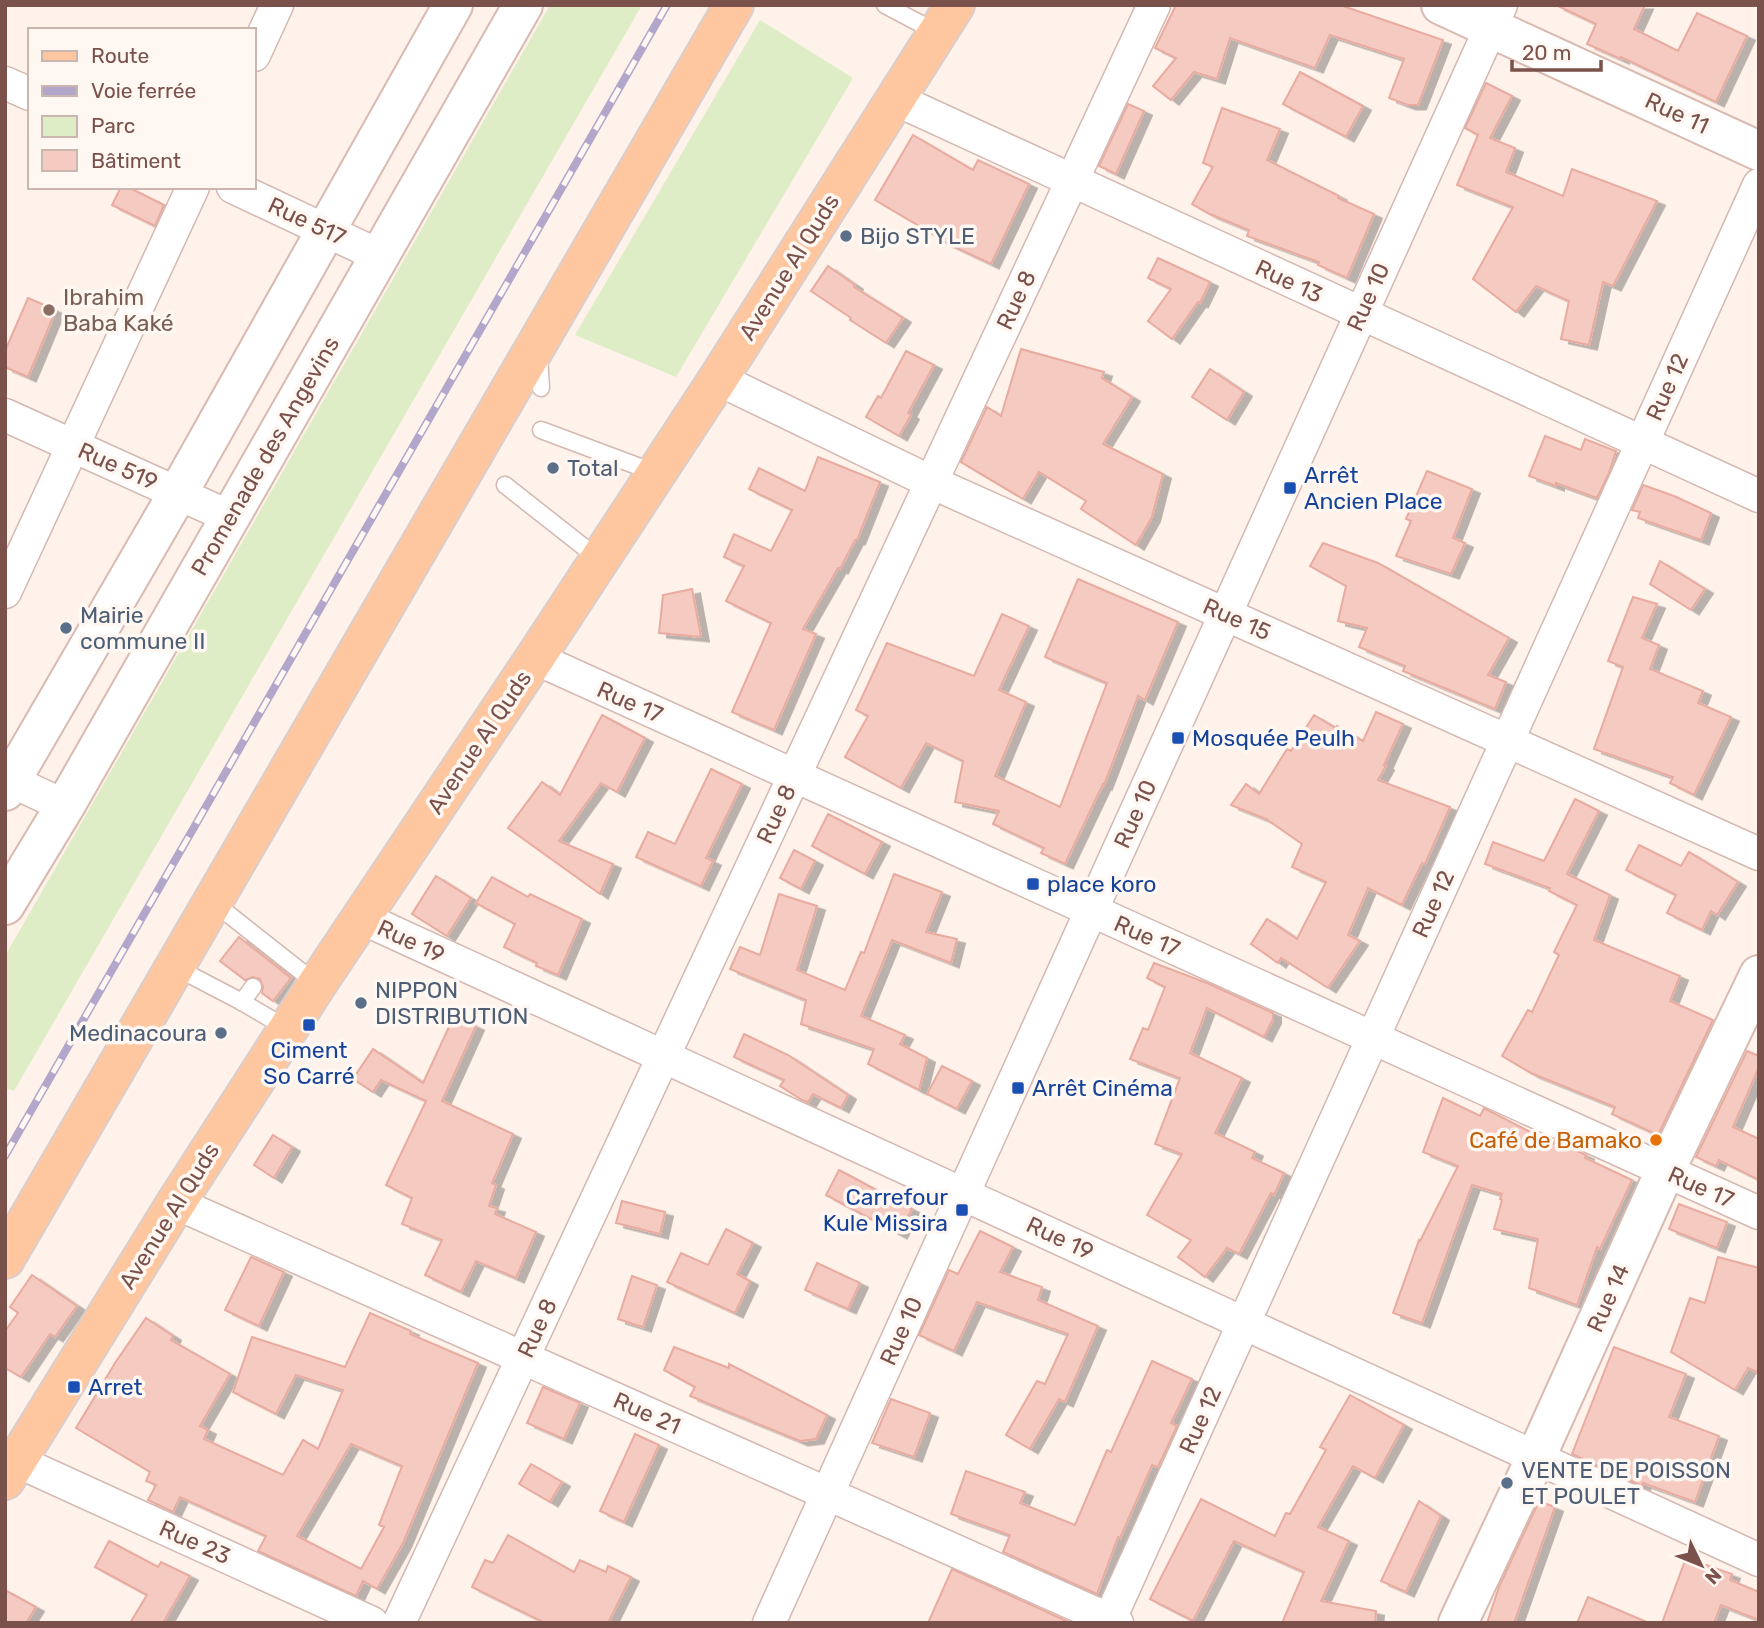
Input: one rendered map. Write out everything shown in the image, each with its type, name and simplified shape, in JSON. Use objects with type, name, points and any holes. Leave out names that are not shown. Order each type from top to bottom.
[{"type":"main road","points":[[5,1259],[213,902],[444,517],[538,343],[734,5]]},
{"type":"main road","name":"Avenue Al Quds","points":[[11,1471],[176,1203],[360,917],[535,658],[718,379],[946,19]]},
{"type":"street","points":[[256,51],[277,5]]},
{"type":"street","points":[[65,806],[7,783],[178,492],[453,5]]},
{"type":"street","name":"Promenade des Angevins","points":[[5,905],[65,806],[523,5]]},
{"type":"street","name":"Rue 8","points":[[398,1623],[1154,5]]},
{"type":"street","name":"Rue 11","points":[[1441,5],[1496,16],[1759,151]]},
{"type":"street","name":"Rue 10","points":[[769,1623],[1496,16]]},
{"type":"street","points":[[5,83],[28,93]]},
{"type":"street","name":"Rue 13","points":[[895,99],[1759,496]]},
{"type":"street","name":"Rue 12","points":[[1112,1622],[1244,1323],[1759,185]]},
{"type":"street","points":[[5,592],[192,189]]},
{"type":"street","name":"Rue 517","points":[[237,189],[380,256]]},
{"type":"street","name":"Rue 15","points":[[718,379],[931,482],[1759,854]]},
{"type":"street","name":"Rue 519","points":[[5,415],[230,517]]},
{"type":"street","name":"Rue 17","points":[[535,658],[1759,1213]]},
{"type":"street","name":"Rue 19","points":[[360,917],[1759,1560]]},
{"type":"street","name":"Rue 14","points":[[1458,1623],[1665,1171],[1759,975]]},
{"type":"street","name":"Rue 21","points":[[176,1203],[1112,1622]]},
{"type":"street","name":"Rue 23","points":[[11,1471],[372,1623]]},
{"type":"lane","points":[[885,5],[946,19]]},
{"type":"lane","points":[[538,343],[541,388]]},
{"type":"lane","points":[[541,430],[656,473]]},
{"type":"lane","points":[[505,485],[600,559]]},
{"type":"lane","points":[[213,902],[275,958],[317,984]]},
{"type":"lane","points":[[175,967],[288,1030]]},
{"type":"lane","points":[[242,1002],[253,987]]},
{"type":"green space","points":[[550,5],[642,5],[14,1091],[5,1088],[5,956]]},
{"type":"green space","points":[[760,20],[853,78],[676,377],[575,335]]},
{"type":"building","points":[[1176,5],[1340,5],[1443,40],[1418,105],[1408,105],[1389,98],[1404,59],[1330,35],[1315,68],[1230,38],[1217,79],[1194,72],[1171,100],[1153,86],[1176,58],[1155,48]]},
{"type":"building","points":[[1556,5],[1645,5],[1634,29],[1678,51],[1697,13],[1747,36],[1716,102],[1587,44],[1596,24]]},
{"type":"building","points":[[1300,72],[1363,106],[1346,137],[1283,104]]},
{"type":"building","points":[[1486,83],[1512,96],[1490,138],[1515,148],[1506,172],[1563,196],[1572,169],[1657,201],[1613,286],[1603,282],[1589,345],[1561,339],[1569,301],[1536,286],[1516,312],[1473,279],[1513,207],[1457,185],[1478,135],[1465,128]]},
{"type":"building","points":[[1128,104],[1144,111],[1116,174],[1099,166]]},
{"type":"building","points":[[1222,108],[1280,129],[1267,160],[1374,214],[1347,278],[1318,265],[1319,262],[1247,236],[1249,230],[1192,204],[1213,167],[1203,163]]},
{"type":"building","points":[[913,135],[973,170],[978,160],[1029,184],[991,264],[940,240],[875,200]]},
{"type":"building","points":[[120,189],[132,189],[164,205],[155,226],[112,205]]},
{"type":"building","points":[[1158,258],[1210,282],[1200,303],[1198,302],[1172,339],[1148,321],[1171,289],[1148,278]]},
{"type":"building","points":[[828,266],[855,285],[854,287],[903,318],[886,343],[811,291]]},
{"type":"building","points":[[28,298],[56,310],[28,377],[5,367],[5,351]]},
{"type":"building","points":[[1021,349],[1104,372],[1102,378],[1132,397],[1103,444],[1163,474],[1152,517],[1136,545],[1081,509],[1086,501],[1039,472],[1023,499],[961,462],[987,407],[1001,416]]},
{"type":"building","points":[[906,351],[934,365],[899,436],[866,417],[878,396],[881,398]]},
{"type":"building","points":[[1210,369],[1244,392],[1227,420],[1192,397]]},
{"type":"building","points":[[1545,436],[1581,450],[1585,439],[1616,451],[1597,498],[1529,476]]},
{"type":"building","points":[[818,457],[880,482],[857,540],[803,629],[816,634],[774,730],[732,712],[771,623],[726,601],[744,566],[724,557],[734,534],[771,551],[792,510],[749,489],[759,468],[805,491]]},
{"type":"building","points":[[1427,471],[1472,489],[1453,538],[1465,543],[1451,574],[1396,556],[1411,521],[1406,519]]},
{"type":"building","points":[[1643,485],[1711,513],[1701,540],[1638,518],[1640,512],[1632,510]]},
{"type":"building","points":[[1323,543],[1378,563],[1509,638],[1488,675],[1506,682],[1495,709],[1403,671],[1405,666],[1359,647],[1367,628],[1338,621],[1346,586],[1310,566]]},
{"type":"building","points":[[1660,561],[1705,589],[1691,610],[1650,584]]},
{"type":"building","points":[[1078,579],[1178,622],[1145,700],[1138,696],[1104,785],[1065,864],[1041,853],[1044,848],[993,824],[999,811],[955,802],[963,761],[926,743],[901,788],[845,757],[868,716],[856,710],[887,643],[974,676],[1002,614],[1029,626],[999,690],[1026,702],[995,776],[1060,807],[1107,683],[1045,657]]},
{"type":"building","points":[[692,589],[701,637],[659,633],[663,595]]},
{"type":"building","points":[[1633,597],[1657,604],[1642,638],[1659,645],[1650,669],[1703,691],[1698,703],[1731,717],[1694,795],[1670,783],[1673,777],[1594,749],[1623,667],[1608,661]]},
{"type":"building","points":[[1376,712],[1403,724],[1378,780],[1450,807],[1425,864],[1422,863],[1402,905],[1368,888],[1348,935],[1360,941],[1328,988],[1281,958],[1278,963],[1251,944],[1267,919],[1297,939],[1326,882],[1292,867],[1302,844],[1266,819],[1231,805],[1246,784],[1259,794],[1287,749],[1291,751],[1314,715],[1363,741]]},
{"type":"building","points":[[602,715],[645,738],[617,792],[601,783],[559,841],[613,864],[600,894],[508,828],[542,782],[560,795]]},
{"type":"building","points":[[711,769],[742,784],[706,858],[713,861],[701,886],[636,857],[648,832],[675,844]]},
{"type":"building","points":[[1575,799],[1599,811],[1567,874],[1610,895],[1594,940],[1680,976],[1670,1001],[1713,1020],[1658,1135],[1612,1114],[1615,1107],[1531,1073],[1502,1056],[1528,1010],[1532,1012],[1559,955],[1554,952],[1577,905],[1549,891],[1550,888],[1485,864],[1493,842],[1544,861]]},
{"type":"building","points":[[828,814],[882,842],[865,874],[812,846]]},
{"type":"building","points":[[1639,845],[1681,866],[1689,852],[1738,882],[1717,915],[1711,911],[1702,930],[1667,913],[1676,895],[1626,870]]},
{"type":"building","points":[[794,850],[815,861],[801,889],[780,878]]},
{"type":"building","points":[[894,874],[942,892],[926,932],[957,939],[951,963],[892,940],[861,1016],[905,1035],[900,1044],[927,1058],[919,1090],[868,1064],[874,1049],[801,1024],[806,1000],[730,969],[740,947],[760,955],[779,894],[817,906],[797,970],[845,990],[861,952],[864,953]]},
{"type":"building","points":[[436,876],[471,898],[447,936],[412,914]]},
{"type":"building","points":[[492,877],[528,897],[530,894],[582,919],[558,975],[536,966],[537,963],[504,947],[515,924],[476,903]]},
{"type":"building","points":[[239,937],[291,978],[273,1001],[262,993],[260,979],[253,977],[245,980],[220,961]]},
{"type":"building","points":[[1154,963],[1273,1013],[1273,1019],[1264,1037],[1207,1008],[1190,1053],[1242,1078],[1215,1133],[1255,1152],[1252,1158],[1284,1173],[1239,1254],[1227,1248],[1205,1277],[1178,1257],[1191,1240],[1147,1215],[1182,1154],[1155,1144],[1180,1078],[1130,1059],[1143,1028],[1148,1030],[1165,987],[1147,978]]},
{"type":"building","points":[[454,1016],[476,1026],[442,1101],[513,1134],[492,1183],[496,1185],[489,1206],[497,1208],[495,1214],[536,1232],[516,1278],[476,1261],[461,1292],[425,1275],[442,1240],[402,1224],[412,1198],[386,1185],[426,1101],[381,1080],[373,1092],[353,1079],[373,1049],[423,1083]]},
{"type":"building","points":[[744,1034],[788,1055],[848,1095],[841,1108],[813,1094],[808,1102],[802,1100],[780,1086],[784,1080],[734,1057]]},
{"type":"building","points":[[1747,1051],[1759,1056],[1759,1067],[1733,1127],[1759,1139],[1759,1180],[1719,1160],[1716,1166],[1696,1157]]},
{"type":"building","points":[[942,1066],[972,1081],[957,1109],[927,1094]]},
{"type":"building","points":[[1443,1098],[1480,1116],[1484,1108],[1553,1144],[1555,1141],[1586,1155],[1585,1158],[1632,1180],[1600,1249],[1597,1247],[1577,1305],[1529,1288],[1538,1239],[1494,1229],[1502,1194],[1472,1185],[1422,1323],[1393,1313],[1419,1240],[1458,1166],[1423,1152]]},
{"type":"building","points":[[273,1135],[292,1147],[274,1178],[254,1165]]},
{"type":"building","points":[[839,1170],[912,1209],[899,1234],[826,1195]]},
{"type":"building","points":[[622,1201],[665,1212],[660,1234],[616,1223]]},
{"type":"building","points":[[1679,1204],[1727,1222],[1717,1248],[1669,1229]]},
{"type":"building","points":[[726,1229],[753,1243],[737,1274],[750,1281],[735,1313],[667,1282],[681,1253],[708,1265]]},
{"type":"building","points":[[980,1231],[1013,1247],[1000,1272],[1042,1287],[1038,1300],[1098,1326],[1065,1402],[1059,1399],[1030,1449],[1006,1435],[1037,1381],[1045,1384],[1068,1334],[977,1302],[954,1351],[919,1335],[949,1270],[958,1274]]},
{"type":"building","points":[[251,1257],[284,1272],[259,1326],[225,1310]]},
{"type":"building","points":[[1718,1257],[1759,1268],[1759,1373],[1748,1368],[1735,1390],[1671,1352],[1690,1298],[1705,1303]]},
{"type":"building","points":[[817,1263],[860,1283],[848,1309],[805,1290]]},
{"type":"building","points":[[32,1275],[77,1306],[55,1337],[50,1334],[21,1377],[5,1368],[5,1331],[18,1313],[10,1307]]},
{"type":"building","points":[[632,1276],[657,1285],[643,1327],[618,1319]]},
{"type":"building","points":[[370,1313],[411,1331],[410,1334],[478,1363],[403,1543],[377,1589],[363,1581],[356,1596],[258,1551],[266,1536],[180,1497],[173,1512],[148,1500],[156,1485],[146,1481],[150,1472],[76,1428],[146,1318],[173,1336],[171,1340],[230,1374],[200,1426],[208,1430],[204,1439],[283,1475],[303,1440],[318,1449],[343,1390],[296,1375],[276,1414],[233,1392],[252,1337],[345,1367]],"holes":[[[351,1444],[402,1466],[379,1525],[384,1527],[361,1569],[297,1536]]]},
{"type":"building","points":[[674,1347],[729,1368],[729,1364],[827,1415],[816,1439],[800,1441],[690,1396],[695,1387],[664,1370]]},
{"type":"building","points":[[1614,1347],[1686,1374],[1669,1417],[1719,1436],[1695,1502],[1643,1483],[1642,1486],[1572,1454]]},
{"type":"building","points":[[1152,1361],[1192,1379],[1171,1423],[1177,1426],[1158,1467],[1152,1465],[1120,1538],[1118,1537],[1097,1594],[1003,1552],[1010,1535],[951,1514],[966,1471],[1025,1492],[1020,1503],[1075,1525],[1107,1450],[1111,1452]]},
{"type":"building","points":[[543,1387],[580,1403],[564,1439],[527,1423]]},
{"type":"building","points":[[1350,1395],[1404,1425],[1375,1478],[1353,1466],[1318,1527],[1349,1541],[1321,1601],[1376,1611],[1375,1623],[1282,1623],[1304,1572],[1234,1541],[1193,1621],[1150,1599],[1201,1499],[1275,1536],[1286,1513],[1290,1514],[1326,1450],[1320,1447]]},
{"type":"building","points":[[891,1399],[930,1413],[914,1457],[872,1443]]},
{"type":"building","points":[[635,1434],[659,1445],[624,1522],[600,1511]]},
{"type":"building","points":[[531,1464],[562,1482],[550,1502],[519,1484]]},
{"type":"building","points":[[1419,1501],[1441,1516],[1406,1592],[1381,1581]]},
{"type":"building","points":[[1539,1501],[1555,1507],[1514,1623],[1487,1623],[1499,1587]]},
{"type":"building","points":[[508,1535],[574,1572],[580,1560],[606,1572],[608,1566],[631,1577],[608,1623],[545,1623],[472,1587],[485,1560],[493,1563]]},
{"type":"building","points":[[109,1541],[158,1567],[161,1562],[190,1576],[163,1623],[130,1623],[147,1595],[95,1567]]},
{"type":"building","points":[[1686,1558],[1732,1574],[1730,1580],[1759,1592],[1759,1620],[1721,1605],[1714,1623],[1662,1623]]},
{"type":"building","points":[[952,1569],[1071,1623],[928,1623]]},
{"type":"building","points":[[5,1590],[36,1607],[26,1623],[5,1623]]},
{"type":"building","points":[[1588,1597],[1649,1623],[1577,1623]]},
{"type":"railway","points":[[5,1156],[667,5]]},
{"type":"place","name":"Bijo STYLE","points":[[846,236]]},
{"type":"place","name":"Ibrahim Baba Kaké","points":[[49,310]]},
{"type":"place","name":"Total","points":[[553,468]]},
{"type":"place","name":"Arrêt Ancien Place","points":[[1290,488]]},
{"type":"place","name":"Mairie commune II","points":[[66,628]]},
{"type":"place","name":"Mosquée Peulh","points":[[1178,738]]},
{"type":"place","name":"place koro","points":[[1033,884]]},
{"type":"place","name":"NIPPON DISTRIBUTION","points":[[361,1003]]},
{"type":"place","name":"Ciment So Carré","points":[[309,1025]]},
{"type":"place","name":"Medinacoura","points":[[221,1033]]},
{"type":"place","name":"Arrêt Cinéma","points":[[1018,1088]]},
{"type":"place","name":"Café de Bamako","points":[[1656,1140]]},
{"type":"place","name":"Carrefour Kule Missira","points":[[962,1210]]},
{"type":"place","name":"Arret","points":[[74,1387]]},
{"type":"place","name":"VENTE DE POISSON ET POULET","points":[[1507,1483]]}]
